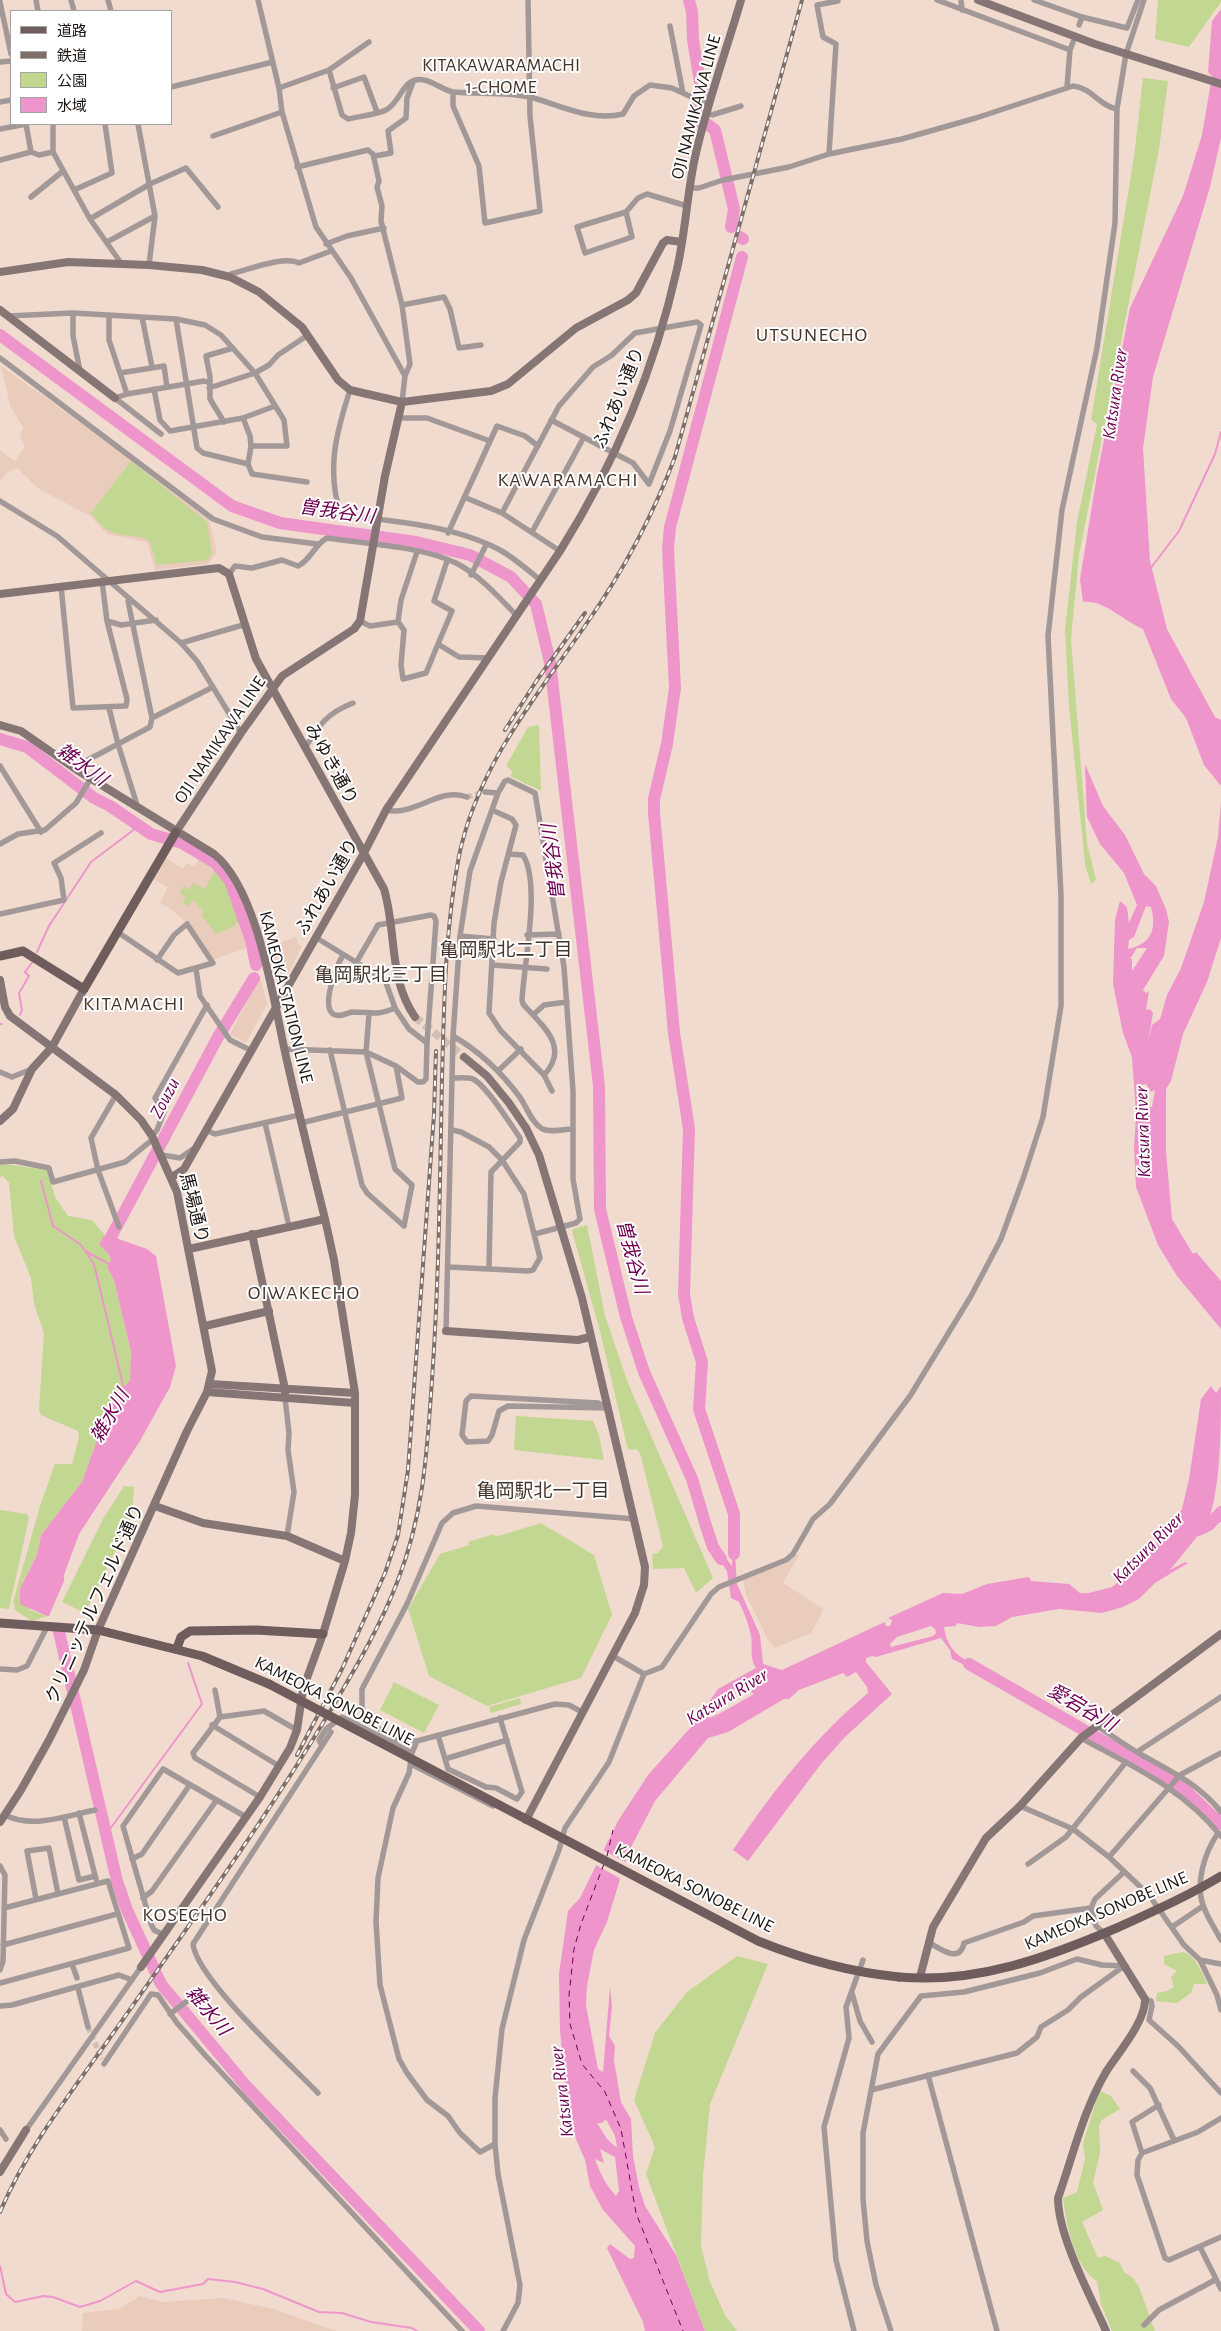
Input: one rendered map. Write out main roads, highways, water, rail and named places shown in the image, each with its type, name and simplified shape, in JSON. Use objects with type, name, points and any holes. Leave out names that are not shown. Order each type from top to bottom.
[{"type":"main road","points":[[0,956],[23,951],[84,990],[174,837]]},
{"type":"main road","name":"KAMEOKA SONOBE LINE","points":[[0,1622],[98,1630],[176,1648],[236,1669],[269,1684],[526,1820],[772,1946],[833,1967],[899,1977],[956,1976],[1003,1970],[1051,1956],[1158,1909],[1221,1876]]},
{"type":"main road","name":"KAMEOKA SONOBE LINE","points":[[176,1648],[181,1637],[190,1631],[256,1630],[323,1634]]},
{"type":"water","name":"Katsura River","points":[[1221,9],[1221,138],[1210,187],[1153,377],[1143,448],[1150,561],[1167,629],[1215,717],[1221,720],[1221,786],[1204,765],[1186,718],[1171,699],[1143,629],[1099,604],[1083,602],[1080,579],[1097,475],[1130,308],[1183,196],[1202,135],[1212,76],[1208,72],[1212,21]]},
{"type":"water","name":"Katsura River","points":[[1085,764],[1103,806],[1125,835],[1144,874],[1156,886],[1166,909],[1169,922],[1164,956],[1143,990],[1146,993],[1149,991],[1146,1010],[1150,1009],[1153,1013],[1148,1042],[1152,1025],[1160,1019],[1167,995],[1181,968],[1204,902],[1218,837],[1221,802],[1221,938],[1207,982],[1183,1034],[1171,1081],[1166,1089],[1166,1152],[1172,1219],[1193,1254],[1196,1252],[1221,1281],[1221,1329],[1177,1276],[1158,1245],[1136,1187],[1134,1148],[1136,1115],[1132,1057],[1123,1033],[1113,984],[1115,920],[1120,901],[1127,907],[1129,923],[1137,905],[1124,873],[1100,844],[1087,817]],"holes":[[[1146,906],[1151,907],[1153,915],[1150,935],[1142,944],[1128,949],[1129,940],[1134,937]],[[1137,948],[1147,948],[1132,971],[1132,959],[1130,959]],[[1146,1084],[1151,1092],[1155,1090],[1152,1107],[1148,1107],[1142,1085]]]},
{"type":"water","points":[[110,1236],[147,1249],[156,1256],[176,1366],[170,1387],[140,1441],[79,1534],[64,1575],[64,1581],[49,1616],[47,1616],[20,1604],[20,1588],[37,1555],[41,1535],[82,1482],[107,1412],[115,1398],[130,1380],[131,1352],[114,1280],[107,1267],[111,1260],[108,1253],[99,1244],[103,1237]]},
{"type":"water","points":[[1211,1386],[1216,1393],[1221,1386],[1218,1470],[1214,1502],[1210,1516],[1221,1506],[1221,1513],[1200,1533],[1170,1570],[1185,1562],[1188,1563],[1155,1583],[1139,1599],[1123,1607],[1102,1613],[1059,1609],[1012,1617],[996,1626],[979,1627],[957,1623],[956,1626],[944,1627],[949,1643],[957,1654],[983,1671],[983,1674],[952,1659],[950,1650],[941,1638],[876,1657],[866,1658],[866,1662],[892,1694],[845,1737],[821,1764],[748,1861],[733,1850],[748,1828],[795,1766],[830,1728],[868,1693],[867,1687],[856,1672],[847,1677],[843,1673],[799,1690],[789,1699],[784,1699],[728,1732],[708,1738],[655,1801],[628,1853],[607,1922],[594,1950],[587,1986],[586,2005],[598,2069],[603,2072],[610,1987],[612,2006],[609,2036],[615,2046],[614,2060],[621,2102],[631,2119],[633,2156],[639,2187],[645,2206],[676,2255],[705,2331],[645,2331],[643,2322],[607,2248],[610,2244],[630,2259],[634,2258],[635,2246],[603,2210],[590,2186],[585,2160],[576,2139],[562,2086],[565,2084],[560,2030],[559,1974],[568,1911],[580,1898],[618,1821],[648,1775],[692,1726],[718,1689],[756,1668],[752,1656],[752,1640],[744,1614],[739,1602],[731,1598],[727,1571],[709,1545],[715,1544],[732,1566],[732,1538],[734,1538],[737,1584],[760,1635],[763,1664],[782,1670],[885,1622],[886,1626],[890,1626],[892,1620],[888,1618],[943,1593],[962,1594],[987,1584],[1029,1577],[1031,1581],[1069,1584],[1080,1593],[1089,1593],[1112,1587],[1123,1578],[1134,1561],[1174,1530],[1175,1519],[1182,1509],[1189,1479],[1201,1399]],"holes":[[[931,1626],[935,1629],[936,1633],[933,1636],[891,1647],[890,1644],[897,1637]],[[748,1682],[750,1684],[748,1690],[754,1694],[709,1718],[718,1699],[726,1697],[729,1692]],[[606,2119],[615,2136],[617,2148],[607,2139],[597,2123],[602,2123]],[[600,2149],[615,2157],[619,2191],[616,2196],[609,2188],[595,2159],[604,2163]]]},
{"type":"waterway","points":[[689,0],[692,12],[693,40],[702,94]]},
{"type":"waterway","points":[[697,106],[693,120],[707,124],[715,130],[734,209],[731,227]]},
{"type":"waterway","points":[[734,1554],[734,1514],[699,1409],[702,1362],[688,1318],[684,1294],[689,1129],[674,1033],[654,799],[667,744],[675,688],[668,549],[670,527],[742,257]]},
{"type":"waterway","name":"曽我谷川","points":[[0,335],[232,506],[280,523],[416,542],[470,555],[511,577],[536,604],[550,662],[599,1086],[600,1209],[626,1317],[644,1372],[692,1479],[713,1547],[721,1559]]},
{"type":"waterway","points":[[1150,569],[1179,531],[1215,454],[1221,432]]},
{"type":"waterway","name":"Zouzu","points":[[0,739],[27,747],[94,798],[110,806],[151,834],[182,843],[216,863],[230,881],[251,940],[256,965]]},
{"type":"waterway","points":[[37,952],[49,926],[91,862],[140,825]]},
{"type":"waterway","points":[[20,1015],[22,1010],[19,993],[29,976],[25,972],[34,960]]},
{"type":"waterway","name":"Zouzu","points":[[121,1249],[113,1242],[111,1237],[218,1037],[254,978]]},
{"type":"waterway","points":[[41,1181],[53,1226],[81,1245],[94,1264],[124,1389]]},
{"type":"waterway","points":[[87,1252],[109,1264]]},
{"type":"waterway","points":[[1198,1530],[1209,1525],[1221,1512]]},
{"type":"waterway","points":[[1209,1525],[1221,1521]]},
{"type":"waterway","name":"雑水川","points":[[59,1632],[117,1881],[127,1910],[161,1984],[247,2087],[479,2331]]},
{"type":"waterway","points":[[107,1833],[202,1704],[188,1663]]},
{"type":"waterway","name":"愛宕谷川","points":[[969,1664],[1169,1779],[1185,1790],[1221,1824]]},
{"type":"waterway","points":[[0,2266],[6,2294],[15,2302],[44,2296],[53,2297],[80,2307],[100,2301],[136,2281],[160,2292],[203,2284],[208,2279],[235,2282],[263,2289],[319,2312],[342,2313],[371,2322],[412,2328],[417,2331]]},
{"type":"tunnel","points":[[467,797],[485,792]]},
{"type":"tunnel","points":[[415,1017],[464,1057]]},
{"type":"tunnel","points":[[88,2027],[102,2059]]},
{"type":"railway","points":[[0,2212],[24,2164],[52,2119],[276,1798],[326,1718],[365,1650],[383,1616],[398,1580],[407,1555],[419,1506],[428,1432],[438,1267],[446,967],[454,884],[459,856],[468,823],[480,791],[495,761],[530,703],[615,581],[648,520],[675,457],[802,0]]},
{"type":"railway","points":[[505,730],[537,680],[585,613]]},
{"type":"railway","points":[[297,1755],[342,1669],[385,1573],[398,1535],[408,1470],[434,1114],[436,1051]]},
{"type":"district","name":"KITAKAWARAMACHI 1-CHOME","points":[[501,76]]},
{"type":"district","name":"UTSUNECHO","points":[[812,335]]},
{"type":"district","name":"KAWARAMACHI","points":[[568,480]]},
{"type":"district","name":"亀岡駅北二丁目","points":[[506,950]]},
{"type":"district","name":"亀岡駅北三丁目","points":[[381,975]]},
{"type":"district","name":"KITAMACHI","points":[[134,1004]]},
{"type":"district","name":"OIWAKECHO","points":[[304,1293]]},
{"type":"district","name":"亀岡駅北一丁目","points":[[543,1491]]},
{"type":"district","name":"KOSECHO","points":[[185,1915]]}]
